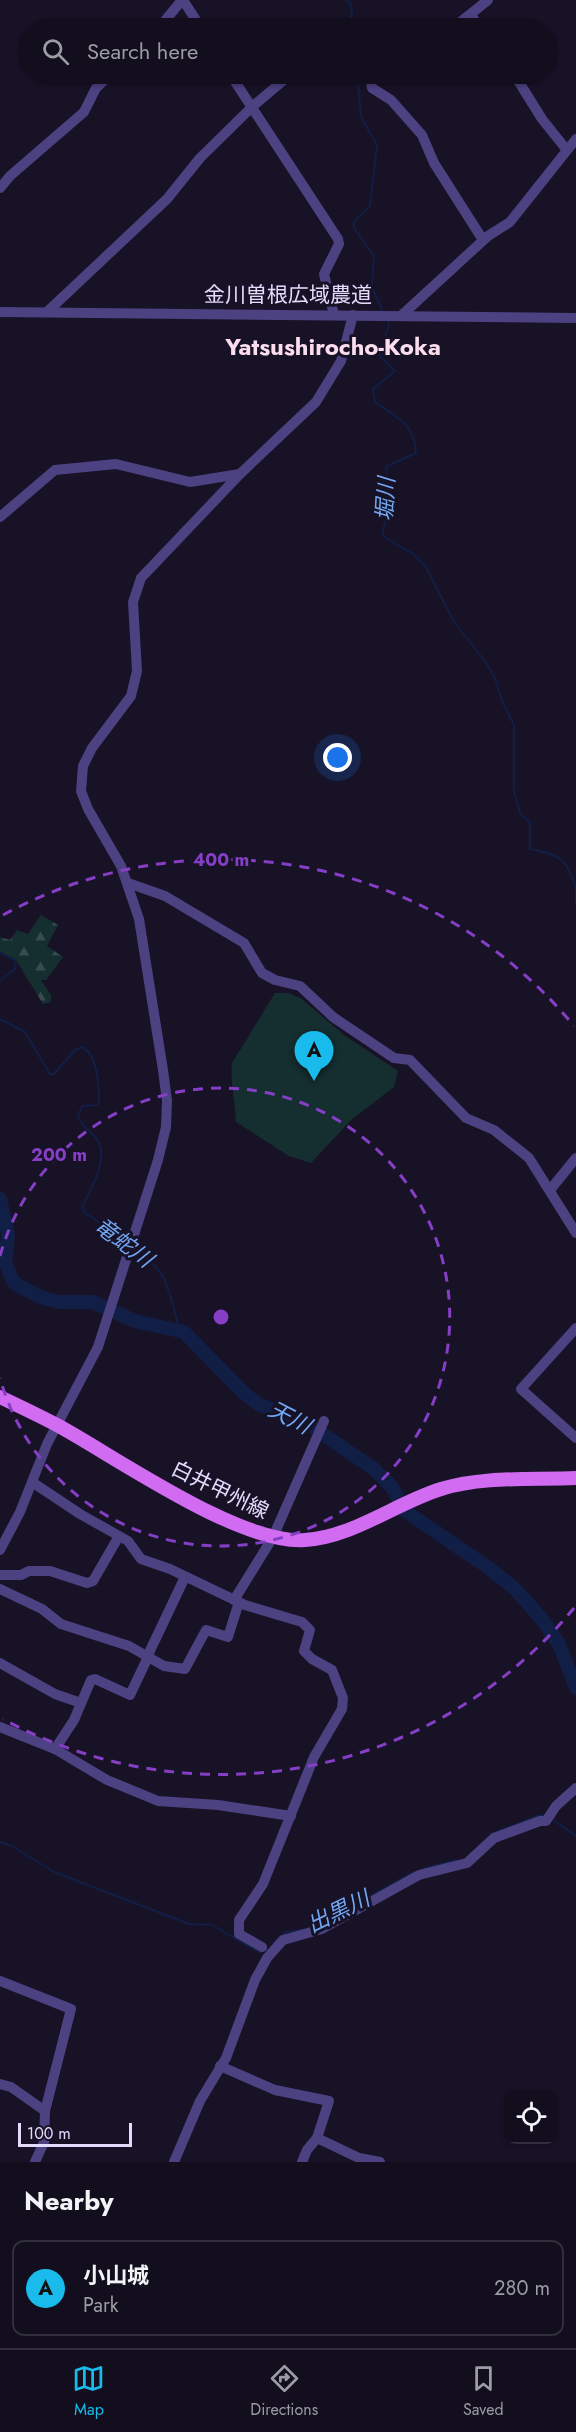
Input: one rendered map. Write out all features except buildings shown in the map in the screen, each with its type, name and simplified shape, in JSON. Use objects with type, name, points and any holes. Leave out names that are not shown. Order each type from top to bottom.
[{"type":"main road","name":"白井甲州線","points":[[0,1397],[58,1425],[133,1471],[224,1517],[273,1538],[306,1540],[321,1537],[414,1499],[459,1485],[576,1478]]},
{"type":"street","points":[[167,18],[182,0],[194,18]]},
{"type":"street","points":[[466,18],[488,0]]},
{"type":"street","points":[[471,14],[473,18]]},
{"type":"street","points":[[0,188],[10,176],[84,112],[100,84]]},
{"type":"street","points":[[237,84],[338,239],[339,244],[324,274],[334,315]]},
{"type":"street","points":[[47,312],[167,200],[200,158],[279,84]]},
{"type":"street","points":[[371,84],[372,88],[391,100],[422,135],[435,163],[483,240]]},
{"type":"street","points":[[520,84],[542,119],[566,149]]},
{"type":"street","points":[[403,314],[483,240],[510,222],[576,139]]},
{"type":"street","name":"金川曽根広域農道","points":[[0,312],[403,314],[576,318]]},
{"type":"street","points":[[0,1550],[20,1512],[58,1425],[83,1379],[113,1302],[163,1143],[166,1101],[139,919],[122,866],[88,809],[81,791],[82,766],[92,748],[131,696],[137,671],[133,602],[141,578],[240,474],[316,402],[333,379],[341,362],[353,315]]},
{"type":"street","points":[[0,517],[55,470],[116,464],[190,482],[240,474]]},
{"type":"street","points":[[128,883],[165,896],[244,943],[262,973],[275,980],[300,986],[333,1017],[394,1058],[410,1060],[466,1118],[494,1130],[529,1158],[576,1233]]},
{"type":"street","points":[[550,1190],[576,1158]]},
{"type":"street","points":[[576,1328],[522,1389],[576,1438]]},
{"type":"street","points":[[0,1589],[42,1609],[61,1624],[129,1646],[164,1666],[185,1670],[206,1630],[228,1637],[236,1601],[273,1538],[324,1420]]},
{"type":"street","points":[[32,1482],[128,1541],[141,1559],[185,1576],[236,1601],[302,1622],[310,1630],[304,1651],[312,1659],[332,1670],[343,1698],[342,1709],[314,1757],[263,1884],[239,1920],[239,1934],[262,1947]]},
{"type":"street","points":[[0,1575],[50,1571],[87,1583],[93,1581],[119,1536]]},
{"type":"street","points":[[55,1749],[74,1720],[91,1680],[95,1678],[130,1695],[185,1576]]},
{"type":"street","points":[[0,1663],[26,1675],[55,1694],[81,1703]]},
{"type":"street","points":[[0,1727],[55,1749],[107,1780],[165,1803],[218,1805],[291,1816]]},
{"type":"street","points":[[174,2162],[200,2101],[225,2058],[255,1980],[267,1958],[283,1940],[322,1929],[419,1875],[467,1863],[494,1838],[548,1817],[576,1788]]},
{"type":"street","points":[[0,1981],[72,2009],[45,2111],[44,2142],[35,2162]]},
{"type":"street","points":[[220,2066],[275,2090],[329,2101],[317,2138],[303,2162]]},
{"type":"street","points":[[0,2084],[11,2087],[45,2111]]},
{"type":"street","points":[[317,2138],[359,2158],[380,2162]]},
{"type":"green space","points":[[41,915],[58,925],[47,946],[63,957],[46,980],[41,980],[51,995],[51,1002],[43,1004],[16,960],[0,951],[0,937],[10,940],[17,930],[28,934]]},
{"type":"green space","points":[[275,993],[289,993],[302,999],[344,1035],[398,1071],[394,1087],[351,1120],[311,1163],[289,1156],[236,1122],[232,1063]]},
{"type":"waterway","name":"堀川","points":[[346,0],[350,2],[351,18]]},
{"type":"waterway","name":"堀川","points":[[358,84],[361,117],[377,145],[370,206],[354,222],[354,228],[374,256],[372,287],[383,312]]},
{"type":"waterway","name":"堀川","points":[[387,320],[389,324],[380,356],[395,371],[373,389],[375,402],[397,417],[408,428],[415,443],[416,453],[387,466],[389,509],[383,536],[413,554],[426,567],[454,622],[485,661],[495,678],[502,701],[514,725],[514,791],[520,813],[530,823],[530,849],[556,856],[561,860],[569,870],[576,888]]},
{"type":"waterway","name":"堀川","points":[[576,888],[576,904]]},
{"type":"waterway","name":"竜蛇川","points":[[0,953],[14,960],[16,965],[15,969],[0,981]]},
{"type":"waterway","name":"竜蛇川","points":[[0,1019],[25,1032],[50,1074],[54,1074],[75,1050],[82,1047],[91,1056],[99,1088],[99,1102],[97,1105],[82,1106],[78,1116],[98,1141],[101,1157],[98,1174],[82,1207],[84,1212],[127,1242]]},
{"type":"waterway","name":"天川","points":[[0,1199],[8,1235],[5,1262],[14,1283],[40,1297],[59,1302],[93,1302],[135,1321],[184,1332],[245,1394],[258,1404],[311,1426],[374,1469],[392,1487],[405,1511],[489,1568],[514,1588],[541,1618],[559,1644],[576,1688]]},
{"type":"waterway","name":"竜蛇川","points":[[134,1247],[155,1266],[166,1284],[180,1332]]},
{"type":"waterway","name":"出黒川","points":[[491,1834],[540,1815],[544,1816]]},
{"type":"waterway","name":"出黒川","points":[[552,1819],[576,1836]]},
{"type":"waterway","name":"出黒川","points":[[0,1842],[12,1846],[54,1872],[189,1924],[212,1925],[259,1952],[268,1950]]},
{"type":"waterway","name":"出黒川","points":[[422,1869],[456,1860]]},
{"type":"waterway","name":"出黒川","points":[[319,1925],[413,1872]]},
{"type":"waterway","name":"出黒川","points":[[273,1943],[286,1932],[302,1930]]},
{"type":"place","name":"小山城","points":[[314,1081]]},
{"type":"district","name":"Yatsushirocho-Koka","points":[[333,347]]}]
